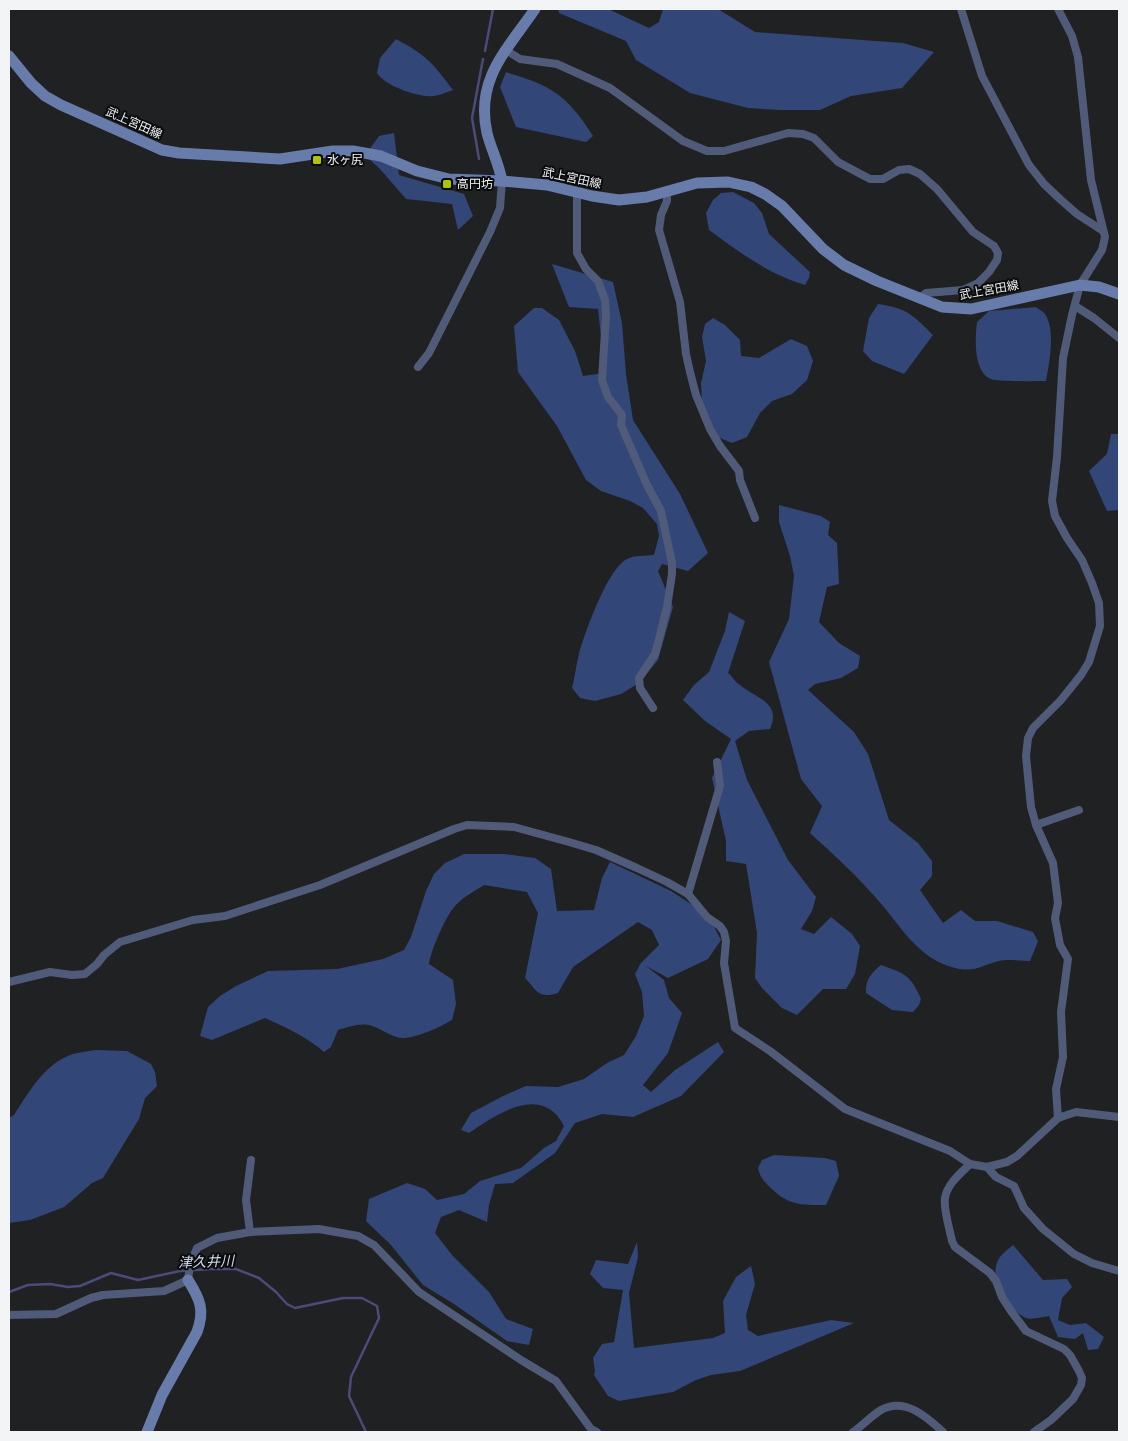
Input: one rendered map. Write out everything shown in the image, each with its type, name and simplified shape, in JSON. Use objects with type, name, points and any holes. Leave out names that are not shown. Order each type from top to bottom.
[{"type":"main road","points":[[502,181],[487,133],[484,104],[488,83],[493,70],[535,9]]},
{"type":"main road","name":"武上宮田線","points":[[9,56],[31,83],[45,96],[162,150],[179,153],[280,159],[328,152],[353,151],[380,156],[417,171],[440,177],[547,185],[577,193],[619,200],[638,199],[706,182],[728,182],[751,187],[782,206],[823,248],[844,265],[919,299],[942,307],[964,310],[1080,285],[1099,287],[1119,294]]},
{"type":"main road","points":[[147,1432],[162,1395],[197,1332],[201,1321],[202,1312],[199,1302],[188,1280]]},
{"type":"street","points":[[961,9],[982,76],[1029,164],[1044,184],[1061,200],[1077,214],[1103,231]]},
{"type":"street","points":[[1058,9],[1072,36],[1078,57],[1080,96],[1091,180],[1105,237],[1102,250],[1080,285],[1063,358],[1057,457],[1052,501],[1055,516],[1082,560],[1092,583],[1099,603],[1100,626],[1089,662],[1061,700],[1033,728],[1028,738],[1026,756],[1028,793],[1036,825],[1053,862],[1058,903],[1055,918],[1060,945],[1068,959],[1062,1012],[1063,1057],[1056,1090],[1058,1118]]},
{"type":"street","points":[[506,50],[520,59],[557,64],[602,84],[683,141],[707,151],[724,151],[788,133],[803,134],[814,138],[838,162],[870,179],[883,179],[899,170],[909,168],[920,174],[937,189],[973,232],[994,246],[998,253],[997,260],[978,283],[963,290],[926,293],[919,299]]},
{"type":"street","points":[[418,367],[429,353],[490,232],[500,208],[502,181]]},
{"type":"street","points":[[667,192],[667,201],[661,215],[660,230],[680,302],[686,354],[696,395],[710,429],[739,471],[740,480],[756,518]]},
{"type":"street","points":[[577,193],[577,253],[581,261],[598,281],[606,305],[602,380],[608,397],[622,414],[621,425],[647,485],[661,510],[672,562],[672,574],[660,639],[655,654],[639,678],[640,688],[652,708]]},
{"type":"street","points":[[1075,306],[1119,338]]},
{"type":"street","points":[[688,894],[720,786],[717,762]]},
{"type":"street","points":[[1036,825],[1080,810]]},
{"type":"street","points":[[9,982],[50,972],[85,974],[120,942],[140,938],[187,922],[225,916],[320,885],[454,828],[467,825],[514,827],[596,850],[660,878],[688,894],[724,932],[726,941],[724,963],[735,1028],[770,1051],[845,1110],[950,1151],[970,1164],[987,1167],[997,1165],[1017,1156],[1058,1118],[1076,1112],[1119,1117]]},
{"type":"street","points":[[250,1232],[246,1200],[251,1160]]},
{"type":"street","points":[[970,1164],[958,1175],[944,1199],[955,1248],[990,1273],[1011,1312],[1026,1331],[1056,1344],[1070,1355],[1082,1378],[1081,1385],[1073,1399],[1051,1420],[1034,1432]]},
{"type":"street","points":[[987,1167],[996,1177],[1014,1186],[1024,1208],[1043,1229],[1074,1254],[1092,1263],[1119,1271]]},
{"type":"street","points":[[9,1315],[36,1316],[56,1314],[90,1298],[104,1295],[164,1291],[188,1280],[190,1265],[196,1248],[217,1238],[250,1232],[319,1229],[358,1236],[374,1245],[419,1292],[556,1382],[591,1429],[597,1432]]},
{"type":"street","points":[[853,1432],[880,1411],[900,1406],[915,1410],[928,1418],[943,1432]]},
{"type":"shaded area","points":[[558,9],[608,9],[649,28],[659,22],[663,9],[718,9],[755,32],[903,43],[934,52],[902,88],[851,96],[820,110],[748,108],[690,93],[636,60],[626,41],[559,13]]},
{"type":"shaded area","points":[[396,39],[428,60],[453,90],[434,96],[420,95],[395,87],[381,78],[377,73],[380,58]]},
{"type":"shaded area","points":[[506,72],[535,82],[558,94],[575,110],[593,136],[586,142],[516,127],[500,87]]},
{"type":"shaded area","points":[[394,133],[399,175],[464,194],[473,216],[458,230],[452,204],[406,199],[369,159],[369,150],[379,136]]},
{"type":"shaded area","points":[[733,192],[754,203],[762,213],[769,234],[810,272],[805,285],[778,274],[743,255],[709,230],[706,213],[713,200],[721,193]]},
{"type":"shaded area","points":[[552,264],[613,282],[622,323],[626,374],[633,420],[680,494],[708,553],[688,571],[662,564],[658,571],[673,607],[658,660],[639,683],[621,694],[595,701],[580,698],[572,688],[586,631],[612,575],[627,559],[637,556],[654,555],[659,536],[657,524],[643,508],[630,501],[601,491],[586,480],[557,426],[518,372],[514,326],[534,308],[542,308],[559,320],[575,351],[583,376],[605,373],[598,309],[569,307]]},
{"type":"shaded area","points":[[878,304],[903,310],[920,322],[933,335],[904,374],[872,361],[863,351],[869,318]]},
{"type":"shaded area","points":[[1036,307],[1045,314],[1050,329],[1051,347],[1046,381],[1001,381],[991,379],[985,375],[976,354],[977,322],[989,311]]},
{"type":"shaded area","points":[[713,318],[725,325],[740,340],[741,356],[759,358],[791,339],[807,346],[813,361],[807,380],[792,394],[772,401],[760,413],[747,437],[732,443],[715,436],[703,421],[701,383],[706,361],[702,337],[705,324]]},
{"type":"shaded area","points":[[1111,434],[1119,434],[1119,510],[1107,511],[1089,471],[1107,454]]},
{"type":"shaded area","points":[[779,505],[821,516],[830,522],[828,535],[837,543],[839,584],[827,587],[819,622],[839,643],[860,656],[858,668],[841,678],[815,684],[808,690],[854,732],[868,754],[889,820],[918,843],[932,861],[932,876],[920,890],[943,923],[961,910],[975,921],[997,921],[1033,932],[1038,941],[1030,961],[1003,960],[968,970],[955,968],[930,957],[919,949],[860,881],[810,833],[822,806],[801,779],[769,662],[789,619],[794,576],[779,522]]},
{"type":"shaded area","points":[[729,612],[745,621],[728,673],[738,684],[770,707],[773,720],[770,729],[749,731],[735,741],[747,780],[788,860],[816,897],[812,911],[801,929],[814,934],[831,917],[852,934],[860,946],[855,974],[846,989],[823,989],[797,1015],[782,1008],[755,978],[757,933],[746,864],[726,861],[726,841],[712,778],[731,739],[705,721],[683,700],[694,685],[709,672],[725,631]]},
{"type":"shaded area","points":[[464,854],[505,854],[535,858],[551,869],[557,911],[594,910],[602,878],[610,862],[671,891],[708,915],[721,940],[708,959],[668,978],[646,966],[664,980],[669,998],[682,1013],[668,1053],[643,1085],[651,1092],[675,1070],[718,1042],[724,1052],[681,1096],[633,1117],[602,1114],[575,1123],[555,1153],[513,1183],[495,1184],[489,1205],[487,1222],[459,1210],[441,1217],[435,1233],[452,1255],[489,1292],[506,1319],[533,1329],[529,1345],[507,1341],[423,1285],[391,1245],[366,1221],[369,1199],[407,1183],[425,1189],[437,1200],[464,1194],[480,1181],[521,1168],[544,1148],[556,1141],[564,1126],[555,1113],[544,1106],[532,1104],[506,1111],[469,1133],[461,1130],[471,1113],[503,1096],[526,1086],[558,1087],[584,1079],[607,1063],[624,1055],[636,1036],[644,1016],[642,992],[635,974],[641,963],[659,945],[652,930],[638,922],[573,967],[558,993],[546,995],[538,993],[525,978],[538,913],[527,892],[484,885],[464,898],[449,914],[430,958],[429,964],[453,980],[456,1004],[452,1020],[447,1023],[423,1034],[405,1038],[396,1037],[368,1025],[351,1026],[338,1030],[331,1047],[324,1052],[303,1037],[265,1018],[212,1040],[200,1036],[208,1007],[220,996],[236,986],[268,971],[337,969],[383,959],[404,950],[411,937],[426,891],[434,874],[445,863]]},
{"type":"shaded area","points":[[881,965],[901,973],[913,984],[921,999],[913,1012],[892,1010],[866,993],[869,977]]},
{"type":"shaded area","points":[[96,1050],[127,1051],[151,1064],[155,1072],[157,1086],[145,1098],[139,1119],[103,1178],[92,1183],[64,1207],[30,1220],[9,1223],[9,1118],[14,1115],[39,1079],[54,1064],[73,1054]]},
{"type":"shaded area","points":[[774,1155],[825,1158],[836,1161],[839,1176],[826,1205],[791,1202],[779,1195],[768,1185],[762,1178],[758,1168],[762,1160]]},
{"type":"shaded area","points":[[637,1242],[638,1257],[629,1293],[634,1348],[713,1338],[725,1333],[723,1301],[736,1277],[751,1266],[755,1284],[746,1315],[748,1330],[758,1336],[831,1320],[854,1323],[740,1371],[711,1375],[696,1380],[673,1392],[619,1401],[608,1396],[594,1375],[593,1358],[602,1344],[614,1342],[623,1290],[603,1288],[590,1274],[596,1260],[628,1264]]},
{"type":"shaded area","points":[[1013,1245],[1043,1280],[1067,1279],[1072,1287],[1062,1298],[1058,1320],[1070,1325],[1086,1323],[1104,1337],[1098,1349],[1088,1350],[1083,1333],[1075,1339],[1058,1337],[1049,1316],[1035,1319],[1026,1318],[1014,1310],[1008,1303],[995,1273],[1000,1257]]},
{"type":"waterway","points":[[485,51],[493,9]]},
{"type":"waterway","points":[[479,159],[472,118],[483,59]]},
{"type":"waterway","name":"津久井川","points":[[9,1292],[28,1285],[80,1286],[111,1273],[138,1280],[180,1271],[236,1269],[259,1278],[287,1304],[295,1308],[343,1298],[362,1298],[377,1306],[379,1318],[351,1377],[349,1396],[366,1432]]},
{"type":"place","name":"水ヶ尻","points":[[317,160]]},
{"type":"place","name":"高円坊","points":[[447,184]]}]
